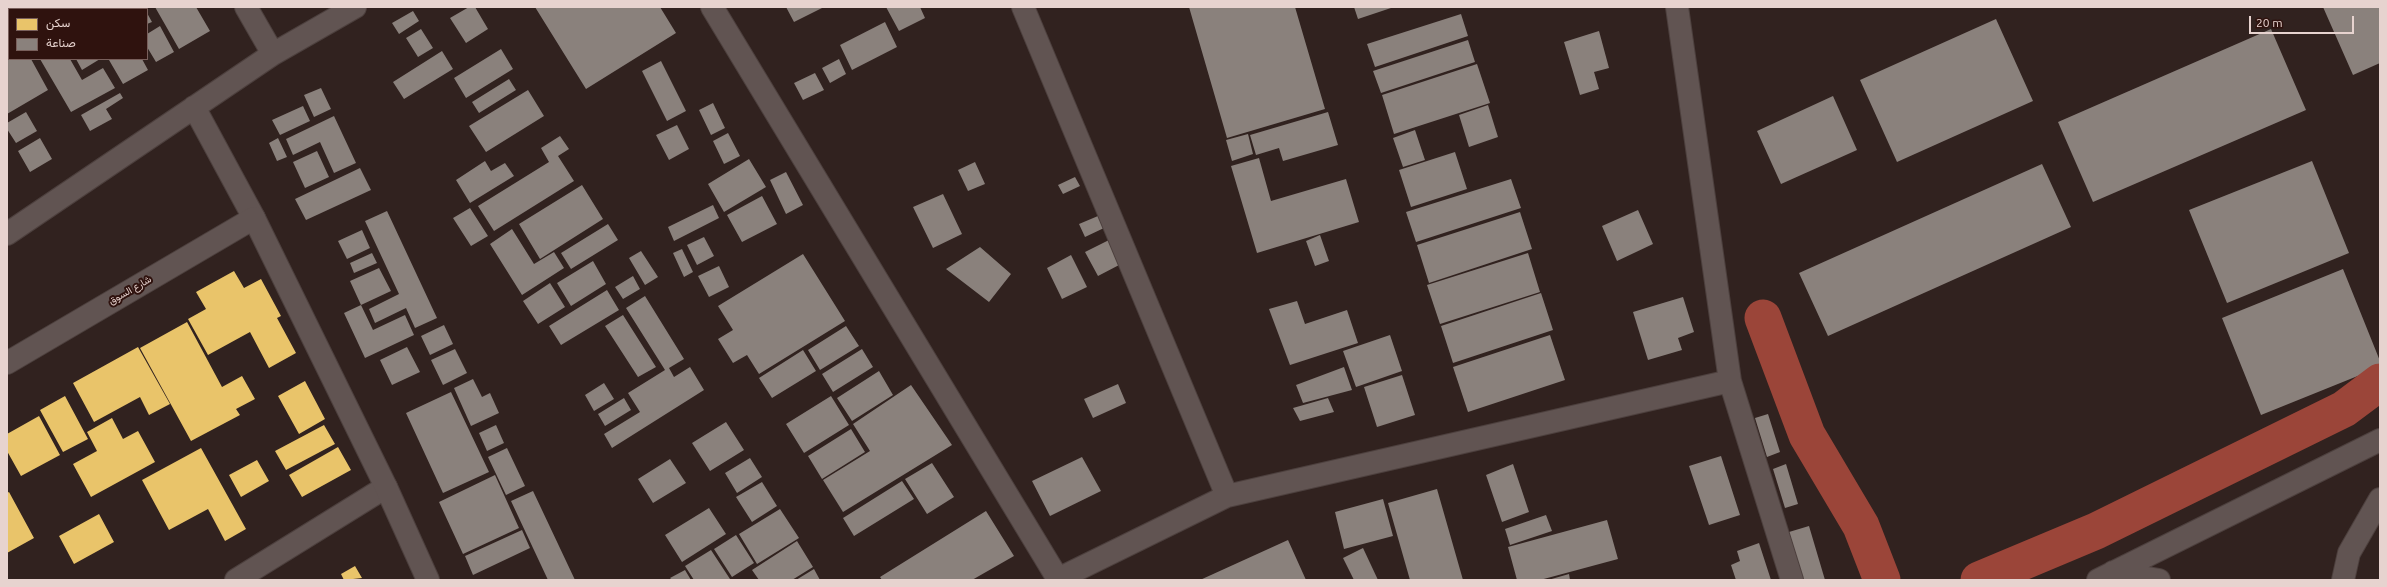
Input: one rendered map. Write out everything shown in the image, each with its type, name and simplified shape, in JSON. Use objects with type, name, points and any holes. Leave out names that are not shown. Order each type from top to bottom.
[{"type":"street","points":[[246,7],[273,54]]},
{"type":"street","points":[[7,234],[273,54],[355,7]]},
{"type":"street","points":[[712,7],[1057,580],[1227,496],[1730,381]]},
{"type":"street","points":[[1023,7],[1227,496]]},
{"type":"street","points":[[1676,7],[1730,381],[1792,580]]},
{"type":"street","points":[[194,108],[254,218],[386,487],[428,580]]},
{"type":"street","name":"شارع السوق","points":[[7,363],[254,218]]},
{"type":"street","points":[[2106,576],[2380,440]]},
{"type":"street","points":[[236,580],[386,487]]},
{"type":"street","points":[[2343,580],[2349,552],[2380,500]]},
{"type":"street","points":[[2106,576],[2159,580]]},
{"type":"building: سكن","points":[[234,271],[244,288],[261,279],[281,316],[277,318],[296,353],[269,368],[250,332],[208,355],[188,319],[206,309],[196,292]]},
{"type":"building: سكن","points":[[187,322],[222,387],[242,376],[255,399],[236,409],[240,415],[191,441],[140,348]]},
{"type":"building: سكن","points":[[138,347],[170,404],[149,415],[140,397],[94,422],[73,383]]},
{"type":"building: سكن","points":[[305,381],[325,419],[299,434],[278,396]]},
{"type":"building: سكن","points":[[65,396],[88,439],[63,452],[40,410]]},
{"type":"building: سكن","points":[[39,416],[60,455],[21,476],[7,451],[7,434]]},
{"type":"building: سكن","points":[[112,418],[123,439],[138,431],[155,462],[91,497],[73,464],[97,451],[87,432]]},
{"type":"building: سكن","points":[[324,425],[335,444],[286,470],[275,451]]},
{"type":"building: سكن","points":[[338,447],[351,470],[302,497],[289,475]]},
{"type":"building: سكن","points":[[201,448],[246,529],[225,541],[208,509],[169,530],[142,480]]},
{"type":"building: سكن","points":[[257,460],[269,481],[241,497],[229,475]]},
{"type":"building: سكن","points":[[9,492],[34,538],[7,553],[7,493]]},
{"type":"building: سكن","points":[[99,514],[114,542],[74,564],[59,536]]},
{"type":"building: سكن","points":[[355,566],[362,578],[344,580],[341,574]]},
{"type":"building: صناعة","points":[[12,7],[40,7],[38,8]]},
{"type":"building: صناعة","points":[[46,7],[86,8],[46,8]]},
{"type":"building: صناعة","points":[[143,7],[144,8],[98,8]]},
{"type":"building: صناعة","points":[[155,7],[196,7],[210,31],[179,49]]},
{"type":"building: صناعة","points":[[469,7],[475,7],[488,29],[466,43],[450,18]]},
{"type":"building: صناعة","points":[[535,7],[660,7],[676,33],[586,89]]},
{"type":"building: صناعة","points":[[786,7],[824,7],[794,22]]},
{"type":"building: صناعة","points":[[886,7],[920,7],[925,18],[899,31]]},
{"type":"building: صناعة","points":[[1189,7],[1295,7],[1325,109],[1227,138]]},
{"type":"building: صناعة","points":[[1354,7],[1394,7],[1358,19]]},
{"type":"building: صناعة","points":[[2323,7],[2380,7],[2380,63],[2353,75]]},
{"type":"building: صناعة","points":[[7,9],[8,24],[7,25]]},
{"type":"building: صناعة","points":[[413,11],[419,21],[399,34],[392,23]]},
{"type":"building: صناعة","points":[[1461,14],[1468,36],[1375,67],[1367,44]]},
{"type":"building: صناعة","points":[[148,15],[152,22],[148,24]]},
{"type":"building: صناعة","points":[[1996,19],[2033,101],[1897,162],[1860,80]]},
{"type":"building: صناعة","points":[[885,22],[897,47],[852,70],[840,45]]},
{"type":"building: صناعة","points":[[160,26],[174,52],[156,62],[148,49],[148,33]]},
{"type":"building: صناعة","points":[[421,29],[433,48],[418,57],[406,38]]},
{"type":"building: صناعة","points":[[2271,29],[2306,110],[2093,202],[2058,122]]},
{"type":"building: صناعة","points":[[1599,31],[1609,68],[1594,72],[1599,89],[1580,95],[1564,42]]},
{"type":"building: صناعة","points":[[7,38],[8,60],[32,60],[48,90],[7,114]]},
{"type":"building: صناعة","points":[[1468,40],[1475,62],[1381,93],[1373,71]]},
{"type":"building: صناعة","points":[[501,49],[513,69],[466,98],[454,78]]},
{"type":"building: صناعة","points":[[442,51],[453,69],[404,99],[393,82]]},
{"type":"building: صناعة","points":[[839,59],[846,74],[830,83],[822,68]]},
{"type":"building: صناعة","points":[[41,60],[71,60],[82,80],[103,68],[115,88],[71,112]]},
{"type":"building: صناعة","points":[[77,60],[98,60],[82,70]]},
{"type":"building: صناعة","points":[[109,60],[143,60],[148,70],[123,84]]},
{"type":"building: صناعة","points":[[661,61],[686,111],[667,121],[642,71]]},
{"type":"building: صناعة","points":[[1477,64],[1490,103],[1394,134],[1382,95]]},
{"type":"building: صناعة","points":[[815,73],[824,90],[803,100],[794,83]]},
{"type":"building: صناعة","points":[[509,79],[516,90],[479,113],[472,102]]},
{"type":"building: صناعة","points":[[321,88],[331,109],[314,117],[304,95]]},
{"type":"building: صناعة","points":[[528,90],[544,116],[486,152],[469,126]]},
{"type":"building: صناعة","points":[[120,93],[123,98],[106,109],[112,119],[90,131],[81,115]]},
{"type":"building: صناعة","points":[[1833,96],[1857,150],[1781,184],[1757,131]]},
{"type":"building: صناعة","points":[[713,103],[725,128],[711,135],[699,110]]},
{"type":"building: صناعة","points":[[1488,105],[1498,137],[1469,147],[1459,115]]},
{"type":"building: صناعة","points":[[303,106],[310,121],[280,135],[272,120]]},
{"type":"building: صناعة","points":[[26,112],[37,131],[16,143],[7,129],[7,123]]},
{"type":"building: صناعة","points":[[1328,112],[1338,145],[1283,161],[1279,148],[1256,155],[1250,135]]},
{"type":"building: صناعة","points":[[334,116],[356,163],[334,173],[320,142],[293,155],[286,139]]},
{"type":"building: صناعة","points":[[677,125],[689,149],[669,160],[656,135]]},
{"type":"building: صناعة","points":[[1415,130],[1425,160],[1403,167],[1393,138]]},
{"type":"building: صناعة","points":[[728,133],[740,156],[724,164],[713,141]]},
{"type":"building: صناعة","points":[[1248,134],[1253,154],[1232,161],[1226,140]]},
{"type":"building: صناعة","points":[[560,136],[569,149],[558,156],[574,181],[494,231],[478,206],[549,162],[541,148]]},
{"type":"building: صناعة","points":[[40,138],[52,159],[30,172],[18,151]]},
{"type":"building: صناعة","points":[[278,138],[287,157],[277,161],[269,143]]},
{"type":"building: صناعة","points":[[317,151],[329,177],[305,188],[293,162]]},
{"type":"building: صناعة","points":[[1455,152],[1467,189],[1411,207],[1399,170]]},
{"type":"building: صناعة","points":[[1259,158],[1271,201],[1346,179],[1359,222],[1257,253],[1231,166]]},
{"type":"building: صناعة","points":[[749,159],[766,187],[724,212],[708,184]]},
{"type":"building: صناعة","points":[[485,161],[491,171],[505,163],[514,176],[470,203],[456,180]]},
{"type":"building: صناعة","points":[[2312,161],[2349,253],[2227,303],[2189,210]]},
{"type":"building: صناعة","points":[[975,162],[985,184],[968,191],[958,170]]},
{"type":"building: صناعة","points":[[2042,164],[2071,227],[1828,336],[1799,273]]},
{"type":"building: صناعة","points":[[360,168],[371,190],[306,220],[295,199]]},
{"type":"building: صناعة","points":[[786,172],[803,205],[786,214],[770,180]]},
{"type":"building: صناعة","points":[[1075,177],[1080,186],[1063,194],[1058,185]]},
{"type":"building: صناعة","points":[[1511,179],[1521,208],[1416,242],[1406,212]]},
{"type":"building: صناعة","points":[[582,185],[603,219],[540,259],[519,224]]},
{"type":"building: صناعة","points":[[943,194],[962,234],[933,248],[913,207]]},
{"type":"building: صناعة","points":[[762,196],[777,224],[742,242],[727,215]]},
{"type":"building: صناعة","points":[[713,205],[719,218],[674,241],[668,227]]},
{"type":"building: صناعة","points":[[470,208],[488,236],[471,246],[453,218]]},
{"type":"building: صناعة","points":[[1638,210],[1653,244],[1617,261],[1602,226]]},
{"type":"building: صناعة","points":[[387,211],[437,318],[415,328],[406,308],[375,323],[369,309],[399,294],[365,221]]},
{"type":"building: صناعة","points":[[1520,212],[1532,249],[1429,283],[1417,245]]},
{"type":"building: صناعة","points":[[1098,216],[1104,228],[1085,237],[1079,224]]},
{"type":"building: صناعة","points":[[608,224],[618,240],[571,269],[561,253]]},
{"type":"building: صناعة","points":[[512,229],[534,264],[554,252],[564,268],[522,295],[490,244]]},
{"type":"building: صناعة","points":[[362,230],[370,248],[347,259],[338,241]]},
{"type":"building: صناعة","points":[[1320,235],[1329,261],[1315,266],[1306,241]]},
{"type":"building: صناعة","points":[[704,237],[714,256],[697,265],[687,245]]},
{"type":"building: صناعة","points":[[1109,240],[1121,264],[1098,276],[1085,252]]},
{"type":"building: صناعة","points":[[980,247],[1011,274],[989,302],[946,269]]},
{"type":"building: صناعة","points":[[682,249],[693,272],[684,277],[673,253]]},
{"type":"building: صناعة","points":[[641,251],[658,277],[645,285],[629,258]]},
{"type":"building: صناعة","points":[[372,253],[377,263],[354,273],[350,263]]},
{"type":"building: صناعة","points":[[1528,253],[1540,292],[1440,324],[1427,285]]},
{"type":"building: صناعة","points":[[803,254],[845,321],[759,374],[747,355],[733,363],[718,339],[733,330],[718,306]]},
{"type":"building: صناعة","points":[[1071,255],[1087,287],[1062,299],[1047,268]]},
{"type":"building: صناعة","points":[[593,261],[606,284],[571,306],[557,283]]},
{"type":"building: صناعة","points":[[719,266],[729,287],[709,297],[698,276]]},
{"type":"building: صناعة","points":[[379,268],[391,291],[361,305],[350,281]]},
{"type":"building: صناعة","points":[[2343,269],[2380,361],[2380,367],[2261,415],[2222,318]]},
{"type":"building: صناعة","points":[[633,276],[640,289],[623,299],[615,287]]},
{"type":"building: صناعة","points":[[550,283],[565,307],[538,324],[523,301]]},
{"type":"building: صناعة","points":[[607,290],[619,310],[561,345],[549,326]]},
{"type":"building: صناعة","points":[[1541,293],[1553,330],[1453,363],[1441,326]]},
{"type":"building: صناعة","points":[[645,296],[684,359],[669,368],[674,377],[690,367],[704,390],[612,448],[604,434],[640,412],[628,393],[665,370],[626,308]]},
{"type":"building: صناعة","points":[[1683,297],[1694,332],[1678,338],[1682,350],[1648,360],[1633,312]]},
{"type":"building: صناعة","points":[[1297,301],[1305,324],[1347,310],[1358,343],[1290,365],[1269,309]]},
{"type":"building: صناعة","points":[[361,305],[373,330],[405,315],[414,335],[365,358],[344,313]]},
{"type":"building: صناعة","points":[[623,315],[656,367],[638,377],[605,326]]},
{"type":"building: صناعة","points":[[444,325],[453,344],[430,355],[421,336]]},
{"type":"building: صناعة","points":[[846,326],[859,346],[820,370],[808,350]]},
{"type":"building: صناعة","points":[[1390,335],[1402,371],[1356,387],[1343,351]]},
{"type":"building: صناعة","points":[[1550,335],[1565,380],[1468,412],[1453,367]]},
{"type":"building: صناعة","points":[[407,347],[420,372],[392,385],[380,360]]},
{"type":"building: صناعة","points":[[455,349],[467,373],[443,385],[431,360]]},
{"type":"building: صناعة","points":[[862,349],[873,367],[833,392],[822,374]]},
{"type":"building: صناعة","points":[[803,350],[816,371],[772,398],[759,378]]},
{"type":"building: صناعة","points":[[1344,367],[1352,390],[1303,403],[1296,385]]},
{"type":"building: صناعة","points":[[879,371],[893,395],[852,421],[837,398]]},
{"type":"building: صناعة","points":[[1402,375],[1415,415],[1377,427],[1364,387]]},
{"type":"building: صناعة","points":[[473,379],[482,397],[490,393],[499,413],[471,426],[454,388]]},
{"type":"building: صناعة","points":[[604,383],[614,399],[594,411],[585,395]]},
{"type":"building: صناعة","points":[[1118,384],[1126,403],[1093,418],[1084,399]]},
{"type":"building: صناعة","points":[[911,385],[952,445],[843,512],[823,480],[870,451],[853,424]]},
{"type":"building: صناعة","points":[[451,392],[489,472],[443,493],[406,413]]},
{"type":"building: صناعة","points":[[831,396],[849,425],[804,453],[786,424]]},
{"type":"building: صناعة","points":[[624,398],[631,410],[605,426],[598,414]]},
{"type":"building: صناعة","points":[[1328,398],[1334,412],[1300,421],[1293,408]]},
{"type":"building: صناعة","points":[[1768,414],[1780,452],[1767,457],[1755,418]]},
{"type":"building: صناعة","points":[[726,422],[744,450],[710,471],[692,443]]},
{"type":"building: صناعة","points":[[496,425],[504,443],[487,451],[479,433]]},
{"type":"building: صناعة","points":[[851,429],[865,452],[822,479],[808,456]]},
{"type":"building: صناعة","points":[[507,448],[525,486],[506,495],[488,457]]},
{"type":"building: صناعة","points":[[1721,456],[1740,515],[1709,525],[1689,466]]},
{"type":"building: صناعة","points":[[1082,457],[1101,491],[1050,516],[1032,481]]},
{"type":"building: صناعة","points":[[750,458],[762,477],[737,493],[725,473]]},
{"type":"building: صناعة","points":[[670,459],[686,483],[653,503],[638,479]]},
{"type":"building: صناعة","points":[[932,463],[954,497],[927,514],[905,479]]},
{"type":"building: صناعة","points":[[1513,464],[1529,512],[1502,522],[1486,475]]},
{"type":"building: صناعة","points":[[1786,464],[1798,504],[1785,508],[1773,469]]},
{"type":"building: صناعة","points":[[495,475],[519,528],[463,554],[439,502]]},
{"type":"building: صناعة","points":[[902,481],[914,499],[854,536],[843,518]]},
{"type":"building: صناعة","points":[[762,482],[777,506],[752,522],[736,497]]},
{"type":"building: صناعة","points":[[1437,489],[1463,580],[1410,580],[1388,503]]},
{"type":"building: صناعة","points":[[533,491],[575,580],[548,580],[511,501]]},
{"type":"building: صناعة","points":[[1383,499],[1393,536],[1344,549],[1335,512]]},
{"type":"building: صناعة","points":[[709,508],[726,534],[682,562],[665,535]]},
{"type":"building: صناعة","points":[[780,509],[799,538],[757,564],[739,534]]},
{"type":"building: صناعة","points":[[986,511],[1014,556],[972,580],[882,580],[880,577]]},
{"type":"building: صناعة","points":[[1546,515],[1552,531],[1510,545],[1505,529]]},
{"type":"building: صناعة","points":[[1607,520],[1618,559],[1540,580],[1517,580],[1508,547]]},
{"type":"building: صناعة","points":[[1809,526],[1825,580],[1803,580],[1789,532]]},
{"type":"building: صناعة","points":[[522,530],[530,548],[473,575],[465,556]]},
{"type":"building: صناعة","points":[[736,535],[754,563],[732,577],[714,549]]},
{"type":"building: صناعة","points":[[1288,540],[1306,580],[1200,580]]},
{"type":"building: صناعة","points":[[797,541],[813,567],[792,580],[759,580],[752,570]]},
{"type":"building: صناعة","points":[[1759,543],[1771,580],[1736,580],[1731,565],[1740,561],[1737,551]]},
{"type":"building: صناعة","points":[[1363,548],[1378,580],[1354,580],[1343,558]]},
{"type":"building: صناعة","points":[[711,550],[730,579],[729,580],[694,580],[685,566]]},
{"type":"building: صناعة","points":[[814,569],[820,580],[796,580]]},
{"type":"building: صناعة","points":[[685,570],[691,580],[672,580],[670,578]]},
{"type":"building: صناعة","points":[[1569,574],[1570,580],[1548,580]]},
{"type":"waterway","points":[[1763,318],[1807,435],[1861,526],[1882,580]]},
{"type":"waterway","points":[[1979,580],[2096,531],[2344,409],[2380,382]]}]
